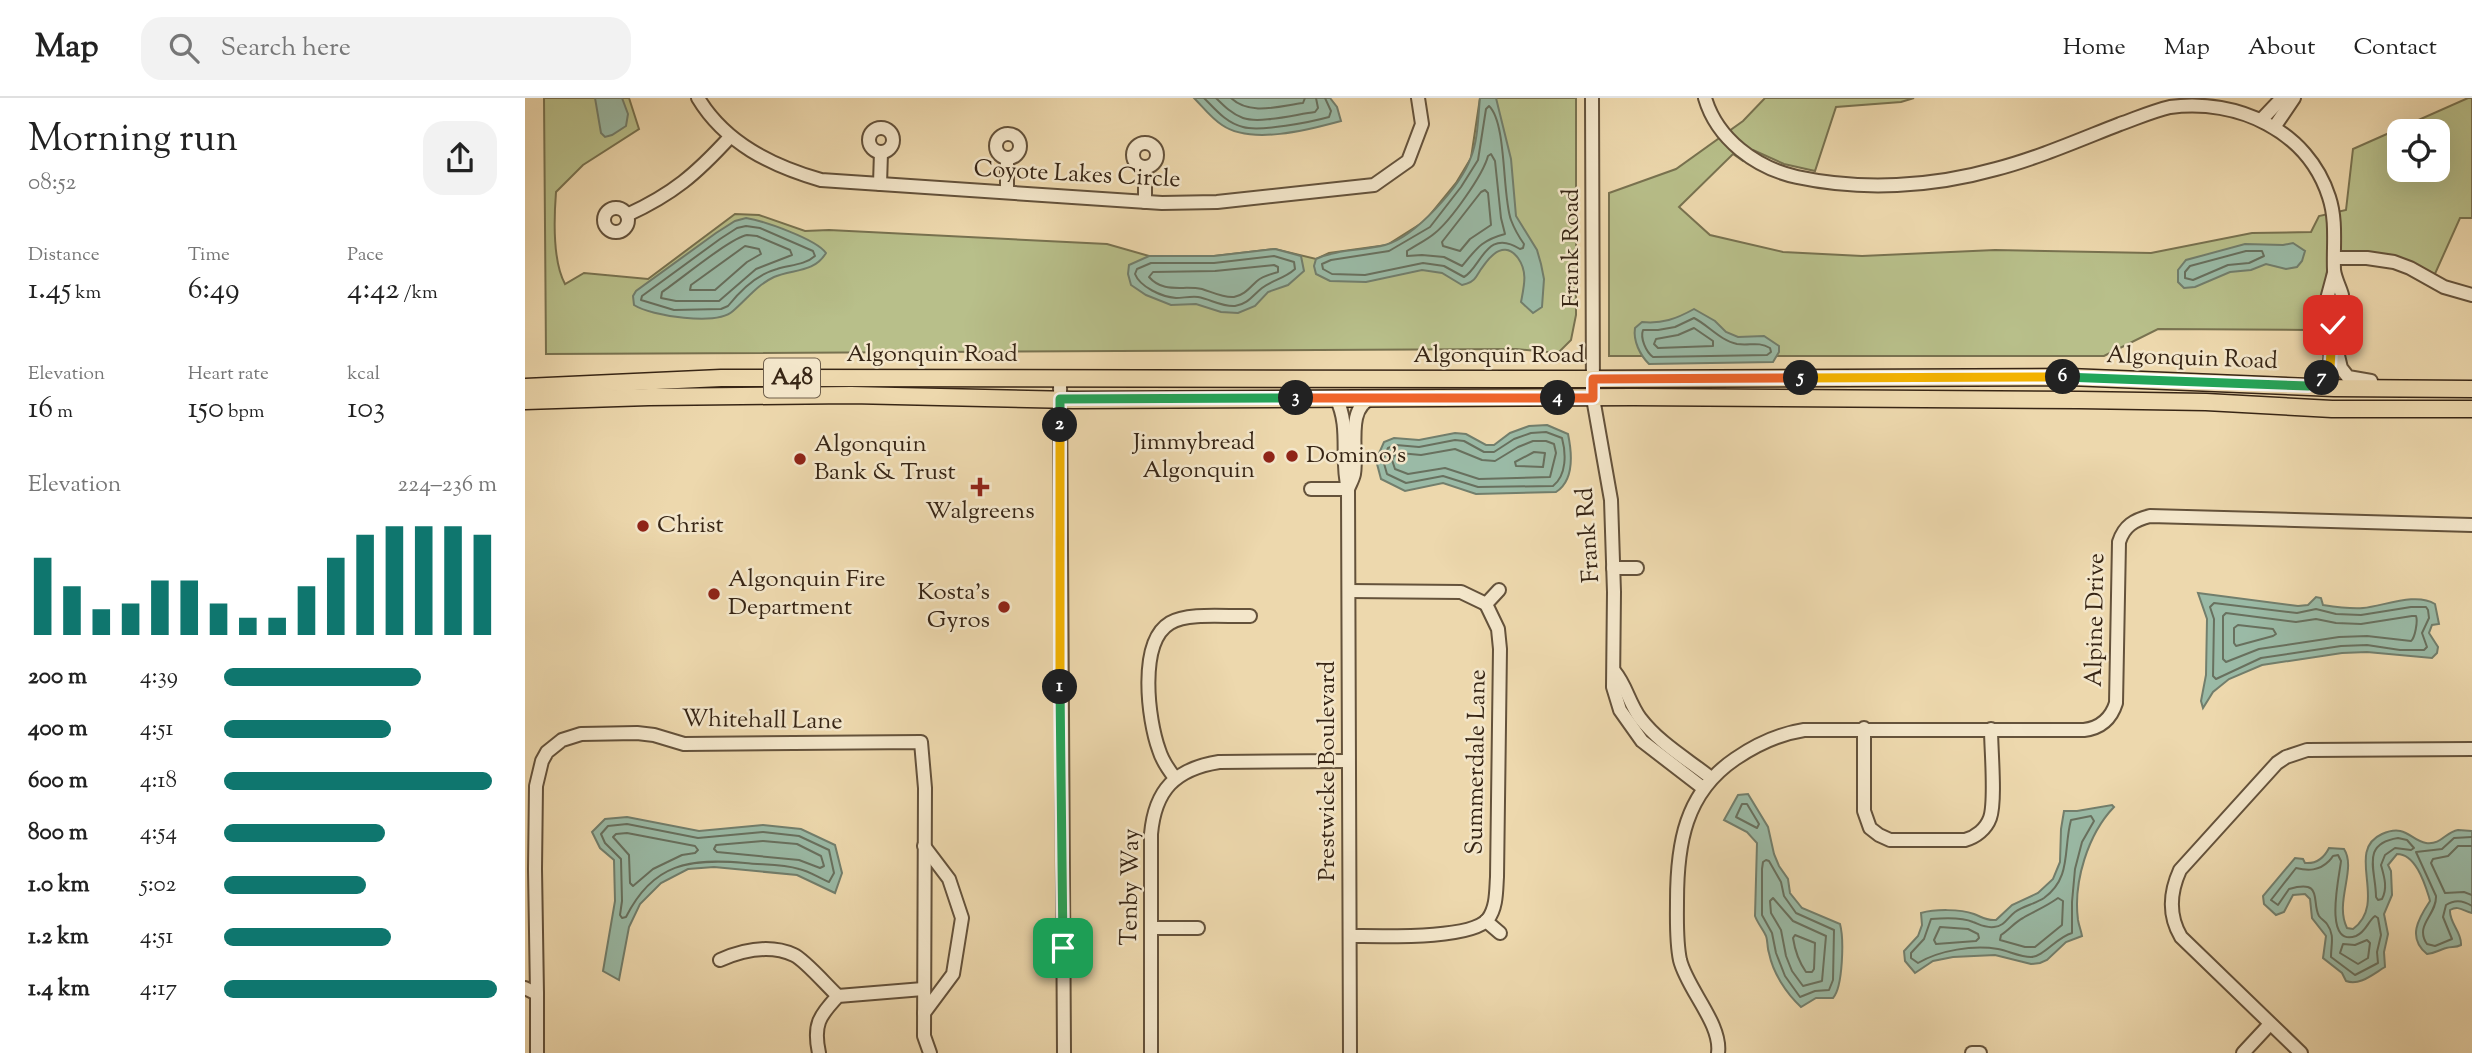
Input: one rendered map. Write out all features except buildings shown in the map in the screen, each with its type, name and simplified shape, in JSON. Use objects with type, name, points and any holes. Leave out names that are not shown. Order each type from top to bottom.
[{"type":"main road","name":"Algonquin Road","points":[[525,387],[721,378],[2069,377],[2308,386],[2472,388]]},
{"type":"main road","name":"Algonquin Road","points":[[525,401],[851,395],[1060,399]]},
{"type":"main road","name":"A48","points":[[1060,399],[2079,400],[2332,408],[2472,409]]},
{"type":"street","name":"Coyote Lakes Circle","points":[[698,98],[730,137],[785,169],[821,180],[1145,202],[1217,202],[1374,186],[1408,161],[1422,124],[1418,98]]},
{"type":"street","name":"Frank Road","points":[[1592,98],[1593,398]]},
{"type":"street","points":[[1705,98],[1719,126],[1732,142],[1757,162],[1793,176],[1865,185],[1933,182],[1995,170],[2162,109],[2181,105],[2200,103],[2227,106],[2263,118],[2299,146],[2323,180],[2334,215],[2335,273],[2342,296],[2342,327],[2348,338],[2345,346],[2334,351],[2324,348],[2321,341],[2322,332],[2333,325],[2342,327]]},
{"type":"street","points":[[2263,118],[2282,98]]},
{"type":"street","points":[[2275,126],[2294,98]]},
{"type":"street","points":[[627,215],[655,203],[695,174],[730,137]]},
{"type":"street","points":[[880,184],[881,152]]},
{"type":"street","points":[[1007,158],[1007,192]]},
{"type":"street","points":[[1145,167],[1145,202]]},
{"type":"street","points":[[2335,258],[2367,258],[2394,262],[2444,287],[2472,295]]},
{"type":"street","points":[[2327,327],[2327,299],[2335,273]]},
{"type":"street","points":[[2308,386],[2329,372],[2334,351]]},
{"type":"street","points":[[2334,351],[2341,368],[2354,380],[2446,382],[2472,388]]},
{"type":"street","points":[[1060,379],[1063,1053]]},
{"type":"street","name":"Prestwicke Boulevard","points":[[1336,398],[1344,418],[1345,476],[1348,489],[1350,1053]]},
{"type":"street","name":"Prestwicke Boulevard","points":[[1348,489],[1354,476],[1358,408],[1365,400],[1373,398]]},
{"type":"street","name":"Frank Rd","points":[[1593,398],[1611,500],[1615,698],[1642,741],[1707,783]]},
{"type":"street","points":[[1311,489],[1348,489]]},
{"type":"street","name":"Alpine Drive","points":[[1707,783],[1751,748],[1783,734],[1813,729],[2089,729],[2104,723],[2111,715],[2116,697],[2119,542],[2128,525],[2138,519],[2150,516],[2472,525]]},
{"type":"street","points":[[1613,568],[1637,568]]},
{"type":"street","points":[[1349,592],[1461,592],[1486,604],[1499,590]]},
{"type":"street","name":"Summerdale Lane","points":[[1486,604],[1498,629],[1500,649],[1497,877],[1495,904],[1486,921]]},
{"type":"street","points":[[1250,616],[1187,617],[1164,627],[1155,638],[1150,662],[1151,725],[1162,758],[1175,778],[1202,765],[1219,762],[1348,761]]},
{"type":"street","points":[[1864,729],[1865,817],[1874,832],[1890,840],[1965,840],[1985,826],[1992,810],[1991,729]]},
{"type":"street","name":"Whitehall Lane","points":[[537,1053],[531,991],[530,839],[536,786],[542,761],[547,752],[562,740],[581,734],[637,733],[684,744],[921,742],[925,788],[924,1036],[930,1053]]},
{"type":"street","points":[[2301,1053],[2188,944],[2176,928],[2172,904],[2180,870],[2277,763],[2296,752],[2472,749]]},
{"type":"street","name":"Tenby Way","points":[[1151,1053],[1152,818],[1160,796],[1175,778]]},
{"type":"street","points":[[1707,783],[1688,818],[1678,862],[1678,933],[1680,959],[1689,984],[1713,1028],[1719,1046],[1718,1053]]},
{"type":"street","points":[[924,1013],[953,974],[962,918],[949,879],[925,846]]},
{"type":"street","points":[[1350,936],[1454,933],[1486,921],[1500,933]]},
{"type":"street","points":[[1151,928],[1198,928]]},
{"type":"street","points":[[720,960],[738,952],[763,948],[795,955],[838,996]]},
{"type":"street","points":[[819,1053],[815,1038],[820,1015],[838,996],[923,989]]},
{"type":"street","points":[[2243,1053],[2270,1024]]},
{"type":"street","points":[[1972,1053],[1980,1053]]},
{"type":"green space","points":[[544,98],[629,98],[639,129],[583,165],[556,192],[556,251],[565,284],[584,273],[648,279],[735,214],[759,215],[805,231],[1107,244],[1149,256],[1214,256],[1275,249],[1316,259],[1329,253],[1387,245],[1425,221],[1456,183],[1471,158],[1480,98],[1576,98],[1576,315],[1571,340],[1558,353],[1516,349],[546,354]]},
{"type":"green space","points":[[1765,98],[1914,98],[1901,102],[1836,107],[1815,171],[1784,164],[1753,150],[1743,161],[1733,154],[1679,207],[1710,235],[1783,252],[1862,256],[1995,250],[2151,253],[2252,233],[2311,232],[2319,216],[2346,210],[2353,149],[2387,134],[2387,182],[2450,182],[2450,119],[2421,119],[2472,98],[2472,218],[2460,218],[2434,276],[2395,257],[2358,252],[2329,252],[2323,308],[2316,309],[2309,330],[2158,329],[2104,356],[1609,356],[1609,193],[1676,169],[1743,121]]},
{"type":"water","points":[[595,98],[622,98],[628,114],[626,126],[605,137],[601,133]]},
{"type":"water","points":[[1194,98],[1330,98],[1337,107],[1341,121],[1280,134],[1248,134],[1222,125]]},
{"type":"water","points":[[1480,98],[1496,98],[1511,159],[1516,216],[1537,250],[1541,264],[1544,279],[1542,307],[1533,313],[1521,302],[1523,269],[1518,258],[1505,250],[1494,254],[1473,280],[1462,285],[1442,273],[1422,270],[1366,282],[1330,281],[1316,274],[1316,259],[1333,253],[1385,245],[1397,240],[1436,209],[1458,182],[1471,157]]},
{"type":"water","points":[[746,218],[801,237],[826,253],[809,267],[768,280],[725,316],[684,318],[654,313],[634,305],[633,296],[636,291],[716,233],[735,221]]},
{"type":"water","points":[[2293,243],[2305,251],[2297,267],[2286,269],[2266,264],[2251,270],[2230,272],[2195,287],[2184,288],[2178,282],[2178,270],[2186,260],[2245,244]]},
{"type":"water","points":[[1275,249],[1301,256],[1304,271],[1288,285],[1268,292],[1255,306],[1238,313],[1221,312],[1196,304],[1171,305],[1146,295],[1131,285],[1128,274],[1129,265],[1149,256],[1214,256]]},
{"type":"water","points":[[1694,309],[1715,321],[1726,332],[1738,337],[1764,336],[1779,346],[1779,352],[1773,362],[1649,364],[1638,347],[1635,328],[1642,322],[1669,320]]},
{"type":"water","points":[[1547,425],[1568,434],[1571,466],[1566,481],[1556,492],[1476,494],[1443,483],[1405,491],[1381,479],[1376,460],[1384,442],[1394,438],[1419,440],[1455,433],[1466,434],[1486,445],[1494,445],[1510,433],[1529,426]]},
{"type":"water","points":[[2198,593],[2298,606],[2308,605],[2316,597],[2321,598],[2323,605],[2353,608],[2409,599],[2427,601],[2435,604],[2439,624],[2432,625],[2429,633],[2438,647],[2437,653],[2432,658],[2367,652],[2342,653],[2262,665],[2229,679],[2213,692],[2203,708],[2201,701],[2206,675],[2207,619]]},
{"type":"water","points":[[1748,794],[1768,827],[1774,854],[1788,879],[1790,893],[1802,908],[1840,924],[1842,962],[1839,984],[1833,998],[1816,998],[1801,1007],[1785,989],[1774,968],[1766,936],[1755,916],[1757,843],[1747,832],[1724,820],[1738,795]]},
{"type":"water","points":[[2112,805],[2114,807],[2090,845],[2080,875],[2077,905],[2082,936],[2066,942],[2040,963],[2031,964],[1995,955],[1953,957],[1933,961],[1915,973],[1905,961],[1904,951],[1918,936],[1922,925],[1921,913],[1955,910],[1996,920],[2012,905],[2038,893],[2053,879],[2060,862],[2064,811]]},
{"type":"water","points":[[627,817],[699,831],[763,825],[801,829],[835,845],[842,873],[835,893],[797,875],[714,867],[688,869],[661,883],[640,904],[629,927],[619,980],[603,971],[615,901],[614,860],[600,848],[592,832],[605,819]]},
{"type":"water","points":[[2397,830],[2421,842],[2431,843],[2458,830],[2472,831],[2472,913],[2459,908],[2450,910],[2451,919],[2461,940],[2459,946],[2427,954],[2417,942],[2419,921],[2430,901],[2414,863],[2403,855],[2397,854],[2388,865],[2391,871],[2392,895],[2384,914],[2388,934],[2384,952],[2385,967],[2361,981],[2346,981],[2342,973],[2323,958],[2326,936],[2312,918],[2310,899],[2305,894],[2293,895],[2284,912],[2276,915],[2264,904],[2263,896],[2295,858],[2303,859],[2305,863],[2313,862],[2322,857],[2329,848],[2344,849],[2348,866],[2344,918],[2347,928],[2353,929],[2363,918],[2367,905],[2366,864],[2371,842],[2382,834]]},
{"type":"place","name":"Domino's","points":[[1292,456]]},
{"type":"place","name":"Jimmybread Algonquin","points":[[1269,457]]},
{"type":"place","name":"Algonquin Bank & Trust","points":[[800,459]]},
{"type":"place","name":"Walgreens","points":[[980,487]]},
{"type":"place","name":"Christ","points":[[643,526]]},
{"type":"place","name":"Algonquin Fire Department","points":[[714,594]]},
{"type":"place","name":"Kosta's Gyros","points":[[1004,607]]},
{"type":"route","points":[[1063,948],[1060,399],[1593,398],[1593,379],[2069,377],[2308,386],[2329,372],[2331,351],[2322,344],[2321,336],[2325,328],[2333,325]]}]
